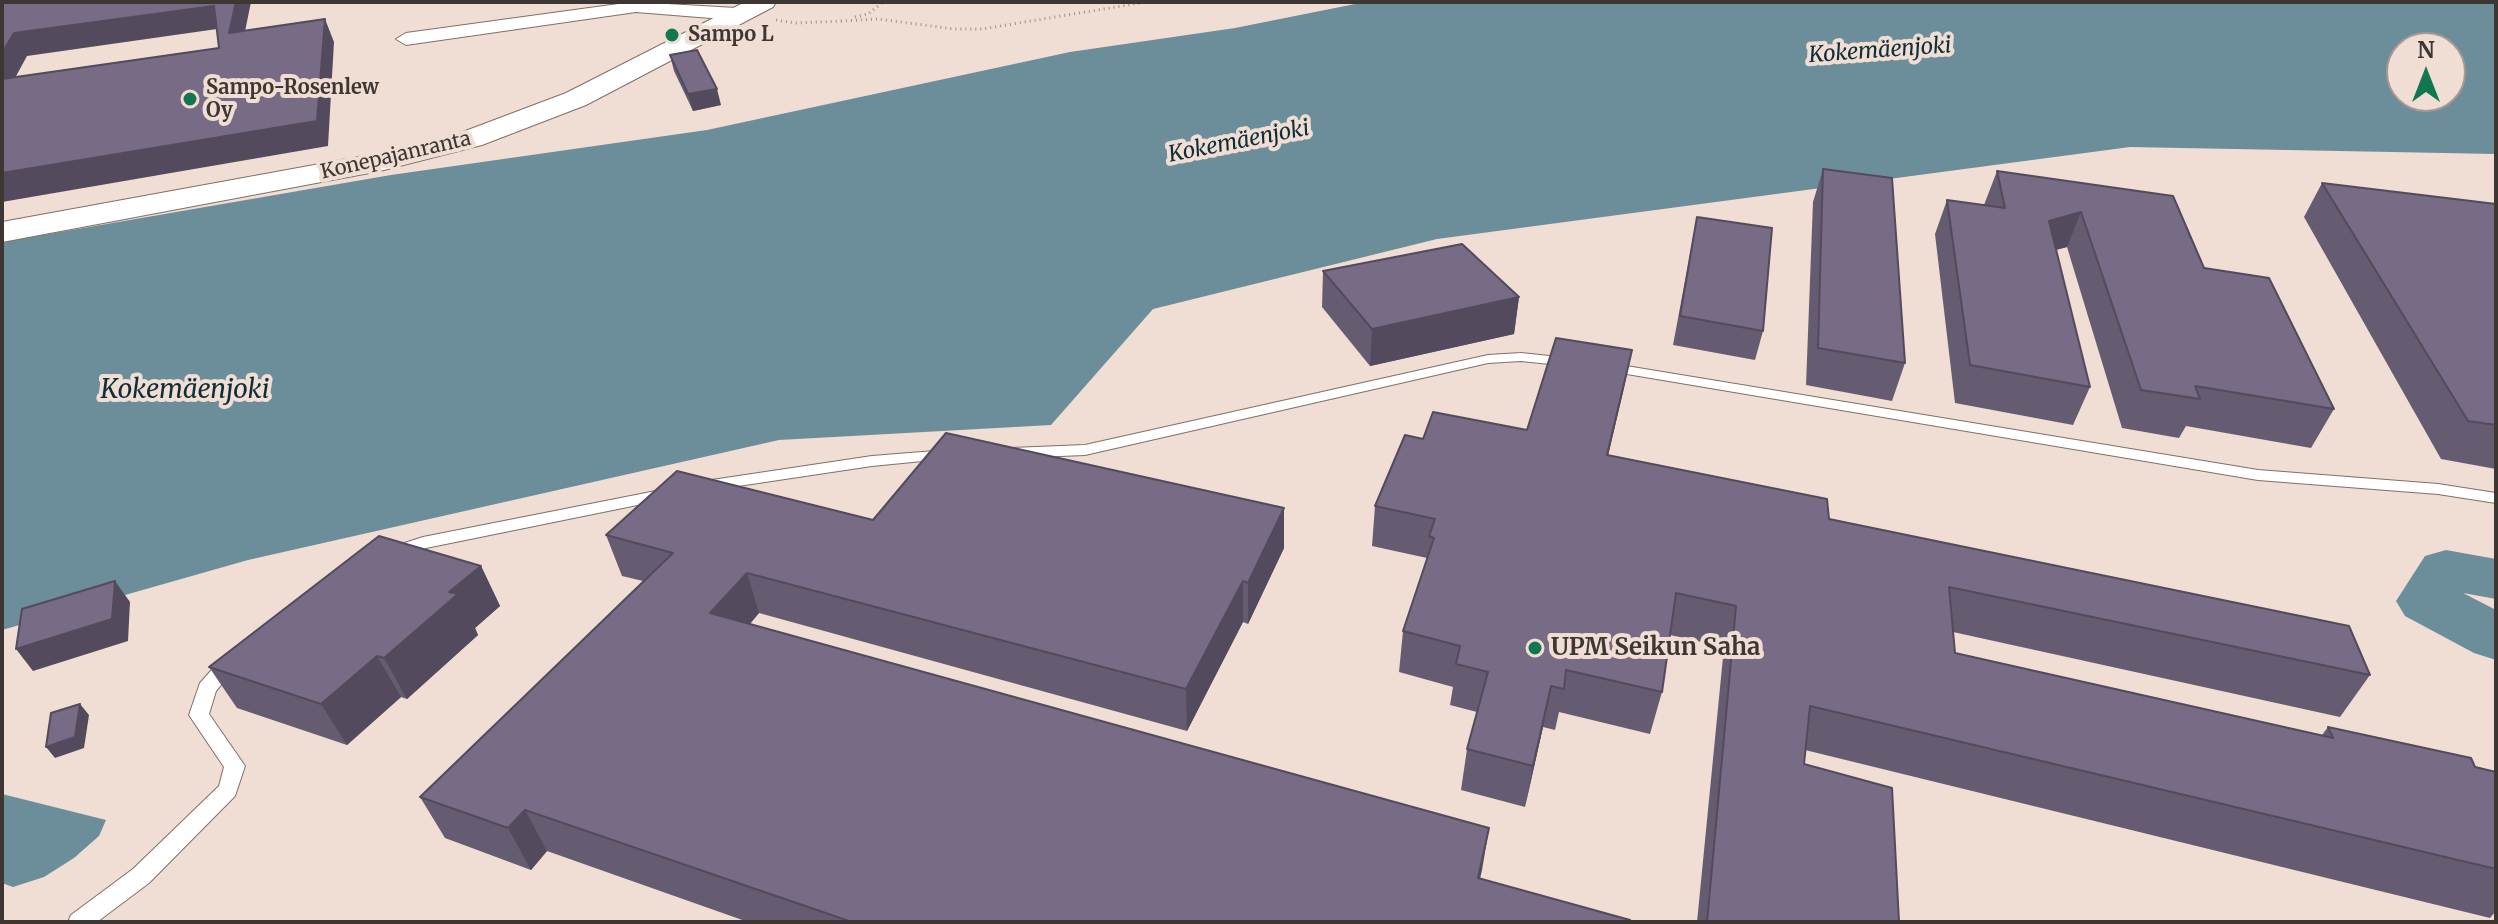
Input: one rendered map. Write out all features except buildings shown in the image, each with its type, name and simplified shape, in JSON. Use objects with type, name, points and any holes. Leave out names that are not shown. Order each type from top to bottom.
[{"type":"main road","name":"Konepajanranta","points":[[2,232],[380,162],[471,139],[576,99],[750,8]]},
{"type":"street","points":[[406,39],[636,7],[750,8]]},
{"type":"lane","points":[[994,453],[1085,450],[1488,359],[1521,357],[1590,364],[2258,475],[2438,489],[2496,498]]},
{"type":"lane","points":[[371,563],[423,543],[729,481],[872,461],[964,455]]},
{"type":"lane","points":[[79,922],[141,876],[228,790],[235,766],[199,715],[207,688],[246,648]]},
{"type":"path","points":[[841,21],[868,14],[883,2]]},
{"type":"path","points":[[750,8],[795,23],[878,19],[982,29],[1146,2]]},
{"type":"water","name":"Kokemäenjoki","points":[[1365,2],[2496,2],[2496,154],[2130,147],[1437,239],[1153,309],[1051,425],[779,440],[248,560],[2,630],[2,242],[391,175],[707,130],[1070,52],[1235,28]]},
{"type":"water","points":[[2,794],[106,820],[99,836],[74,858],[44,877],[13,887],[2,883]]},
{"type":"waterway","points":[[2496,579],[2446,570],[2427,601],[2496,637]]},
{"type":"place","name":"Sampo L","points":[[672,35]]},
{"type":"place","name":"Sampo-Rosenlew Oy","points":[[190,99]]},
{"type":"place","name":"UPM Seikun Saha","points":[[1535,648]]}]
